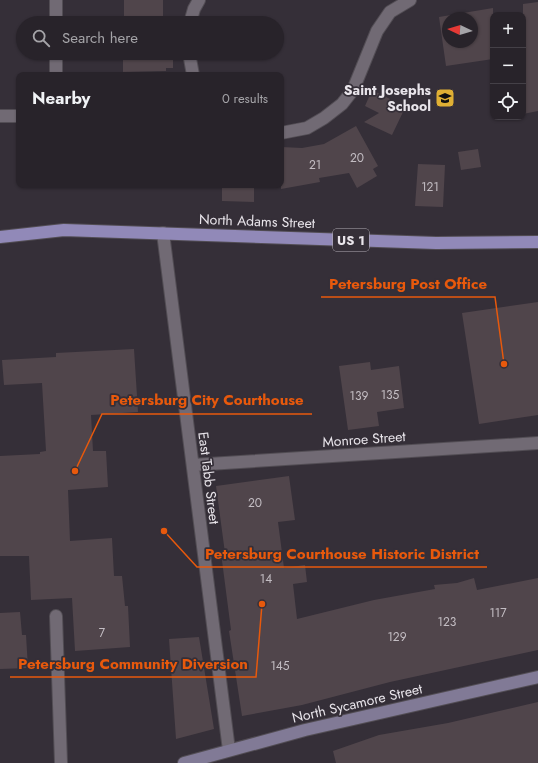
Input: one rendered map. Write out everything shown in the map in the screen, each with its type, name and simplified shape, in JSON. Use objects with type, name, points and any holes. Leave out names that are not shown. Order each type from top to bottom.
[{"type":"main road","name":"North Adams Street","points":[[0,237],[64,230],[436,243],[538,242]]},
{"type":"street","points":[[56,0],[56,16]]},
{"type":"street","points":[[192,16],[199,0]]},
{"type":"street","points":[[396,0],[409,0]]},
{"type":"street","points":[[284,132],[307,128],[324,118],[342,104],[354,90],[377,31],[390,12],[409,0]]},
{"type":"street","points":[[56,60],[56,72]]},
{"type":"street","points":[[190,60],[192,72]]},
{"type":"street","points":[[0,116],[16,116]]},
{"type":"street","name":"East Tabb Street","points":[[163,233],[229,750]]},
{"type":"street","name":"Monroe Street","points":[[193,465],[538,443]]},
{"type":"street","points":[[56,616],[61,763]]},
{"type":"street","name":"North Sycamore Street","points":[[184,763],[305,730],[538,677]]},
{"type":"building","points":[[124,0],[163,0],[163,16],[124,16]]},
{"type":"building","points":[[538,2],[538,111],[526,113],[526,12],[523,12],[523,4]]},
{"type":"building","points":[[493,8],[493,12],[490,12],[490,59],[446,66],[443,48],[478,48],[478,12],[469,12]]},
{"type":"building","points":[[442,16],[442,38],[439,17]]},
{"type":"building","points":[[123,60],[173,60],[173,68],[166,68],[166,71],[123,72]]},
{"type":"building","points":[[372,90],[390,99],[389,101],[398,105],[396,109],[403,112],[392,135],[364,122],[379,113],[365,106]]},
{"type":"building","points":[[356,126],[378,166],[373,169],[377,176],[357,188],[349,173],[319,178],[320,182],[281,189],[284,188],[284,147],[302,148],[324,144]]},
{"type":"building","points":[[478,149],[481,167],[461,170],[458,152]]},
{"type":"building","points":[[418,164],[445,165],[443,207],[415,206]]},
{"type":"building","points":[[222,188],[254,188],[254,202],[222,201]]},
{"type":"building","points":[[538,302],[538,415],[479,424],[462,313]]},
{"type":"building","points":[[134,349],[138,412],[91,415],[93,451],[106,451],[108,487],[68,490],[70,541],[112,538],[114,576],[122,576],[125,606],[128,606],[130,647],[75,651],[72,598],[31,600],[29,556],[0,556],[0,456],[40,454],[40,452],[46,451],[42,383],[4,385],[2,360],[56,357],[56,353]]},
{"type":"building","points":[[370,362],[371,370],[399,366],[404,408],[377,412],[379,426],[348,430],[339,366]]},
{"type":"building","points":[[289,476],[295,520],[278,522],[284,568],[305,565],[307,582],[293,584],[297,619],[374,600],[435,589],[434,585],[457,583],[474,578],[477,590],[538,578],[538,650],[390,682],[302,705],[242,716],[229,631],[231,630],[221,553],[225,553],[216,486]]},
{"type":"building","points":[[20,612],[22,635],[26,635],[28,668],[0,669],[0,613]]},
{"type":"building","points":[[199,637],[214,729],[176,739],[169,639]]},
{"type":"building","points":[[538,702],[538,763],[336,763],[333,751],[379,735],[448,723]]},
{"type":"place","name":"Saint Josephs School","points":[[445,98]]},
{"type":"place","name":"Petersburg Post Office","points":[[504,364]]},
{"type":"place","name":"Petersburg City Courthouse","points":[[75,471]]},
{"type":"place","name":"Petersburg Courthouse Historic District","points":[[164,531]]},
{"type":"place","name":"Petersburg Community Diversion","points":[[262,604]]}]
